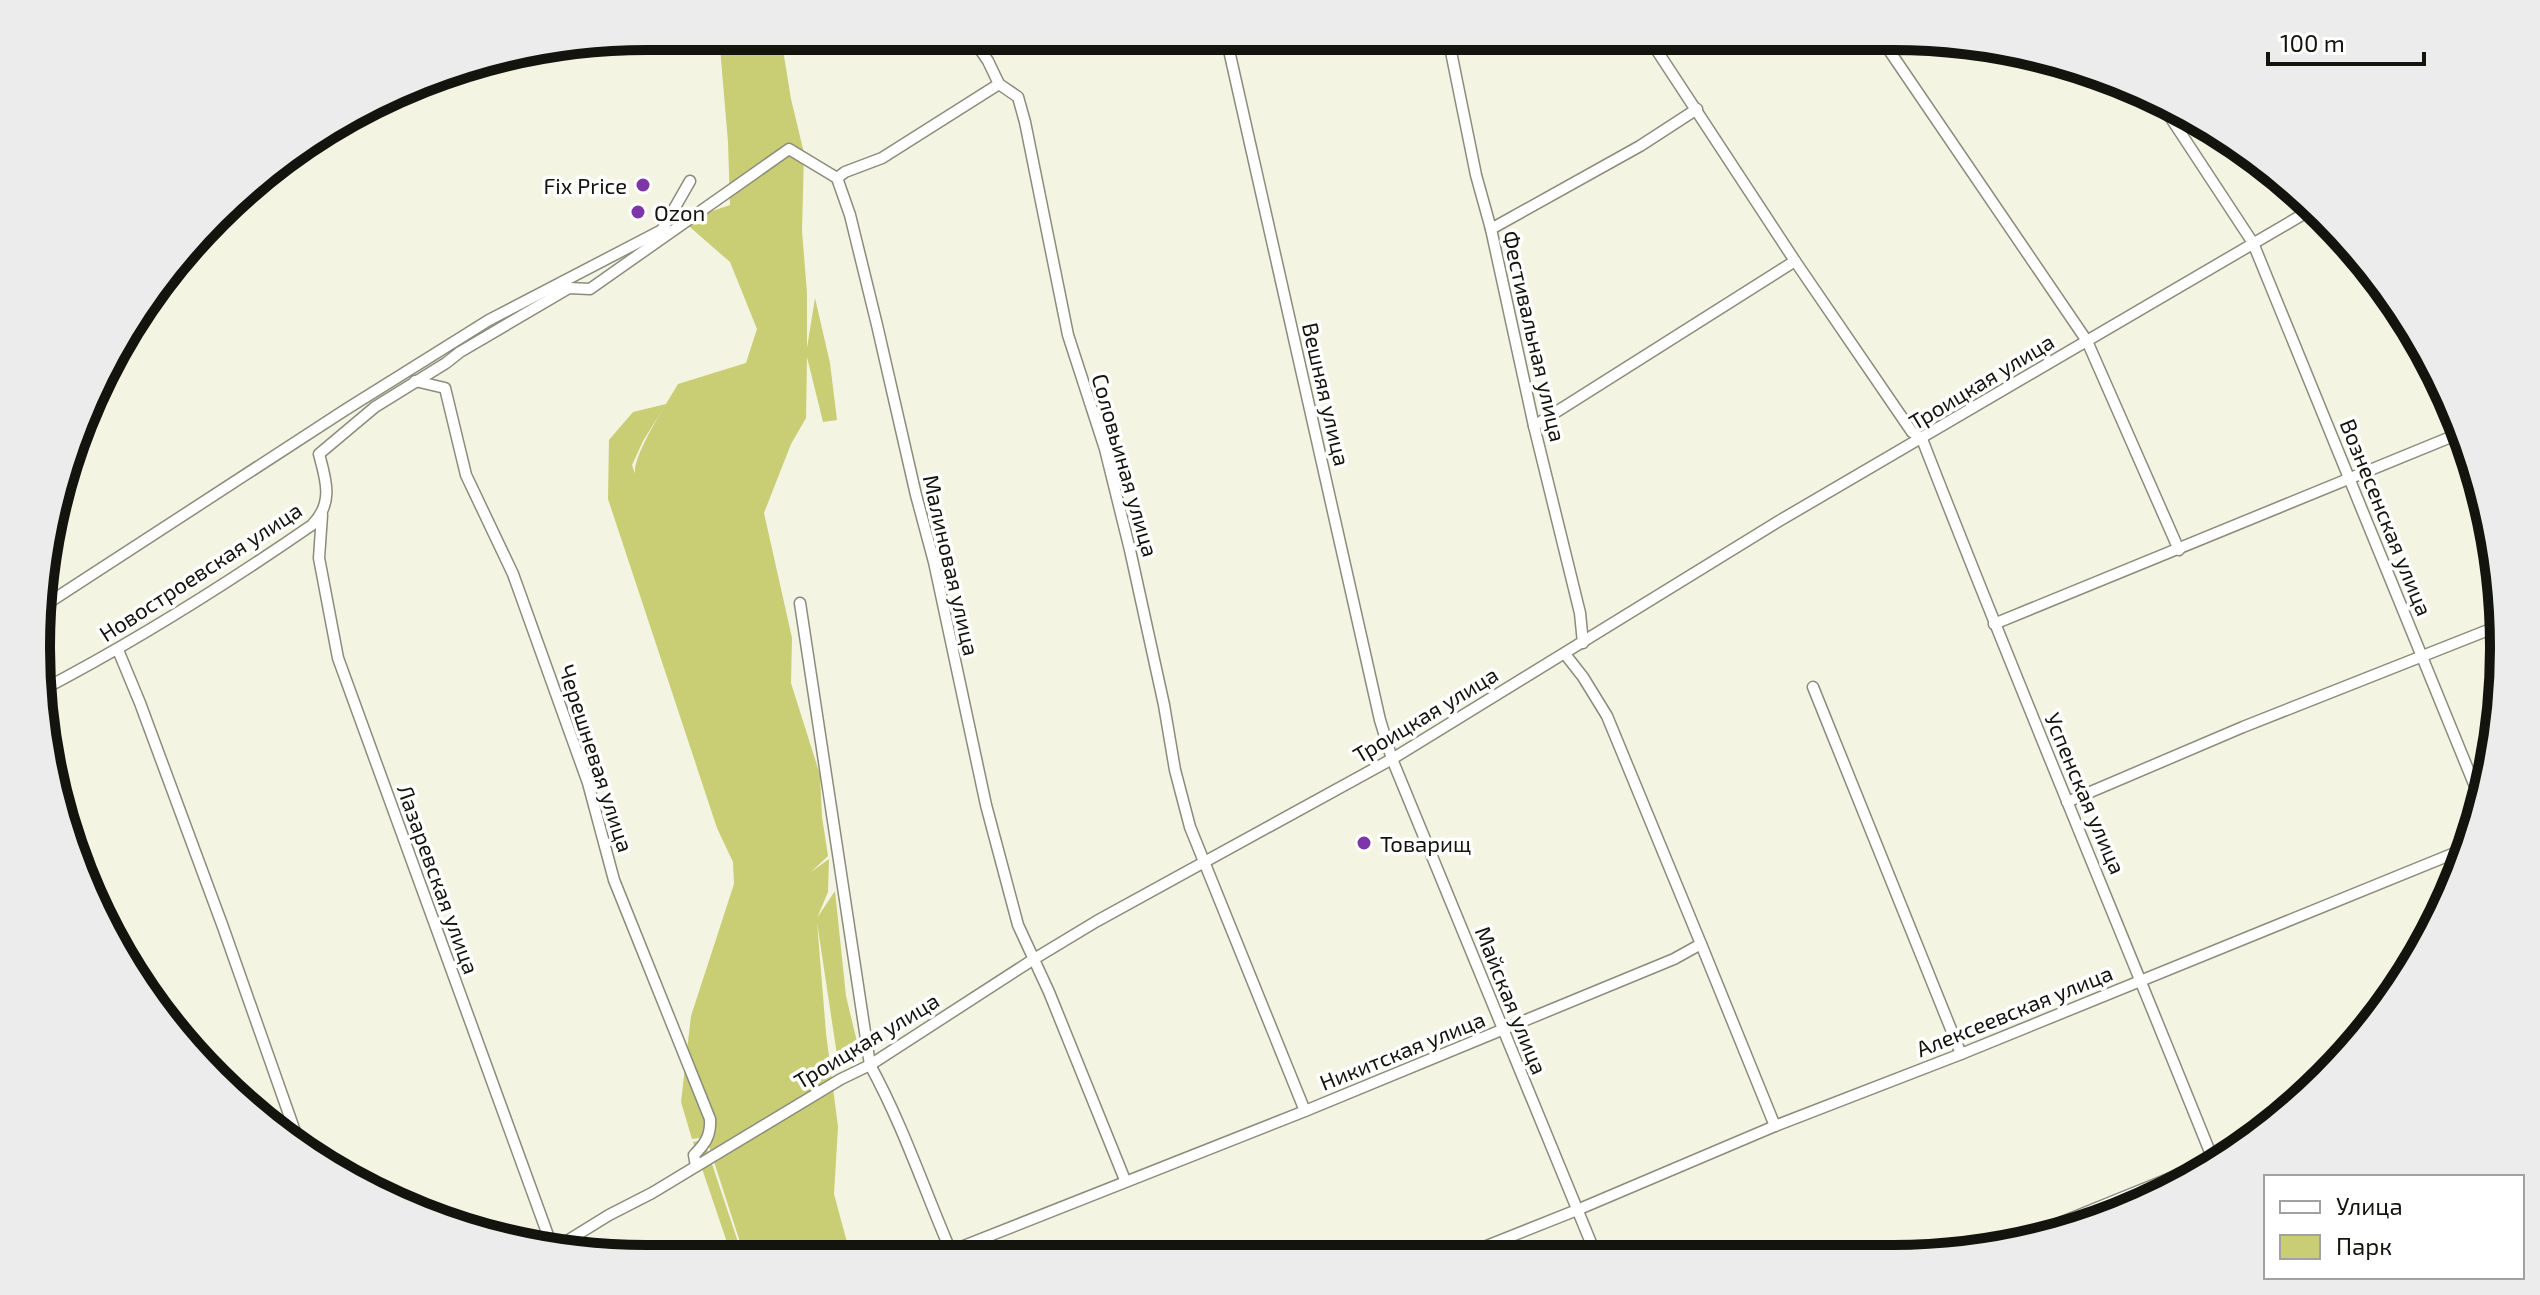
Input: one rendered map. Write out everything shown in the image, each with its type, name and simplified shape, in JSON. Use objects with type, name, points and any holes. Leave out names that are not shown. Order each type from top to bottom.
[{"type":"street","points":[[837,178],[882,158],[999,84],[981,50]]},
{"type":"street","name":"Вешняя улица","points":[[1229,50],[1380,720],[1392,759]]},
{"type":"street","name":"Фестивальная улица","points":[[1452,50],[1473,160],[1580,613],[1583,643]]},
{"type":"street","name":"Успенская улица","points":[[1657,50],[1795,261],[1912,432],[1922,439],[1994,624],[2212,1151]]},
{"type":"street","points":[[1889,50],[2087,341],[2179,550]]},
{"type":"street","name":"Соловьиная улица","points":[[999,84],[1018,97],[1025,122],[1068,335],[1112,478],[1190,827],[1305,1111]]},
{"type":"street","points":[[1491,229],[1640,146],[1697,109]]},
{"type":"street","name":"Вознесенская улица","points":[[2172,120],[2253,243],[2474,784]]},
{"type":"street","name":"Новостроевская улица","points":[[51,685],[118,650],[312,525],[322,515],[328,486],[319,454],[375,407],[414,381],[569,288],[590,289],[789,149],[837,178]]},
{"type":"street","name":"Малиновая улица","points":[[837,178],[850,215],[898,413],[1004,877],[1018,925],[1125,1180]]},
{"type":"street","points":[[52,601],[489,320],[662,230],[690,181]]},
{"type":"street","name":"Троицкая улица","points":[[569,1240],[841,1079],[870,1065],[1097,921],[1392,759],[1779,521],[2303,214]]},
{"type":"street","points":[[1534,426],[1795,261]]},
{"type":"street","name":"Черешневая улица","points":[[414,381],[445,388],[466,475],[513,574],[588,783],[614,880],[710,1119],[705,1144],[694,1155],[696,1166]]},
{"type":"street","points":[[1994,624],[2451,437]]},
{"type":"street","name":"Лазаревская улица","points":[[322,515],[319,558],[338,658],[549,1237]]},
{"type":"street","points":[[800,603],[870,1065],[892,1106],[948,1245]]},
{"type":"street","points":[[2067,802],[2243,727],[2490,630]]},
{"type":"street","points":[[118,650],[223,927],[294,1129]]},
{"type":"street","points":[[1565,654],[1607,716],[1775,1126]]},
{"type":"street","points":[[1813,687],[1961,1054]]},
{"type":"street","name":"Майская улица","points":[[1392,759],[1592,1245]]},
{"type":"street","name":"Алексеевская улица","points":[[1489,1245],[1775,1126],[1961,1054],[2453,854]]},
{"type":"street","name":"Никитская улица","points":[[973,1245],[1125,1180],[1305,1111],[1674,959],[1701,944]]},
{"type":"street","points":[[2084,1213],[2145,1189]]},
{"type":"green space","points":[[720,50],[782,50],[783,53],[782,50],[786,50],[784,56],[791,99],[804,153],[802,231],[807,348],[815,298],[830,363],[837,420],[823,422],[807,357],[806,418],[791,444],[764,513],[792,638],[791,683],[820,775],[828,856],[811,872],[829,859],[828,892],[817,918],[835,891],[846,996],[857,1042],[837,1055],[817,922],[838,1127],[834,1194],[848,1245],[738,1245],[706,1137],[692,1139],[681,1102],[691,1016],[734,884],[733,862],[717,828],[608,499],[609,440],[633,412],[666,404],[678,384],[746,363],[757,329],[730,262],[683,221],[730,205]],"holes":[[[665,406],[639,455],[635,474],[632,465],[643,441]]]},
{"type":"green space","points":[[704,1140],[736,1245],[728,1245],[693,1142]]},
{"type":"place","name":"Fix Price","points":[[643,185]]},
{"type":"place","name":"Ozon","points":[[638,212]]},
{"type":"place","name":"Товарищ","points":[[1364,843]]}]
